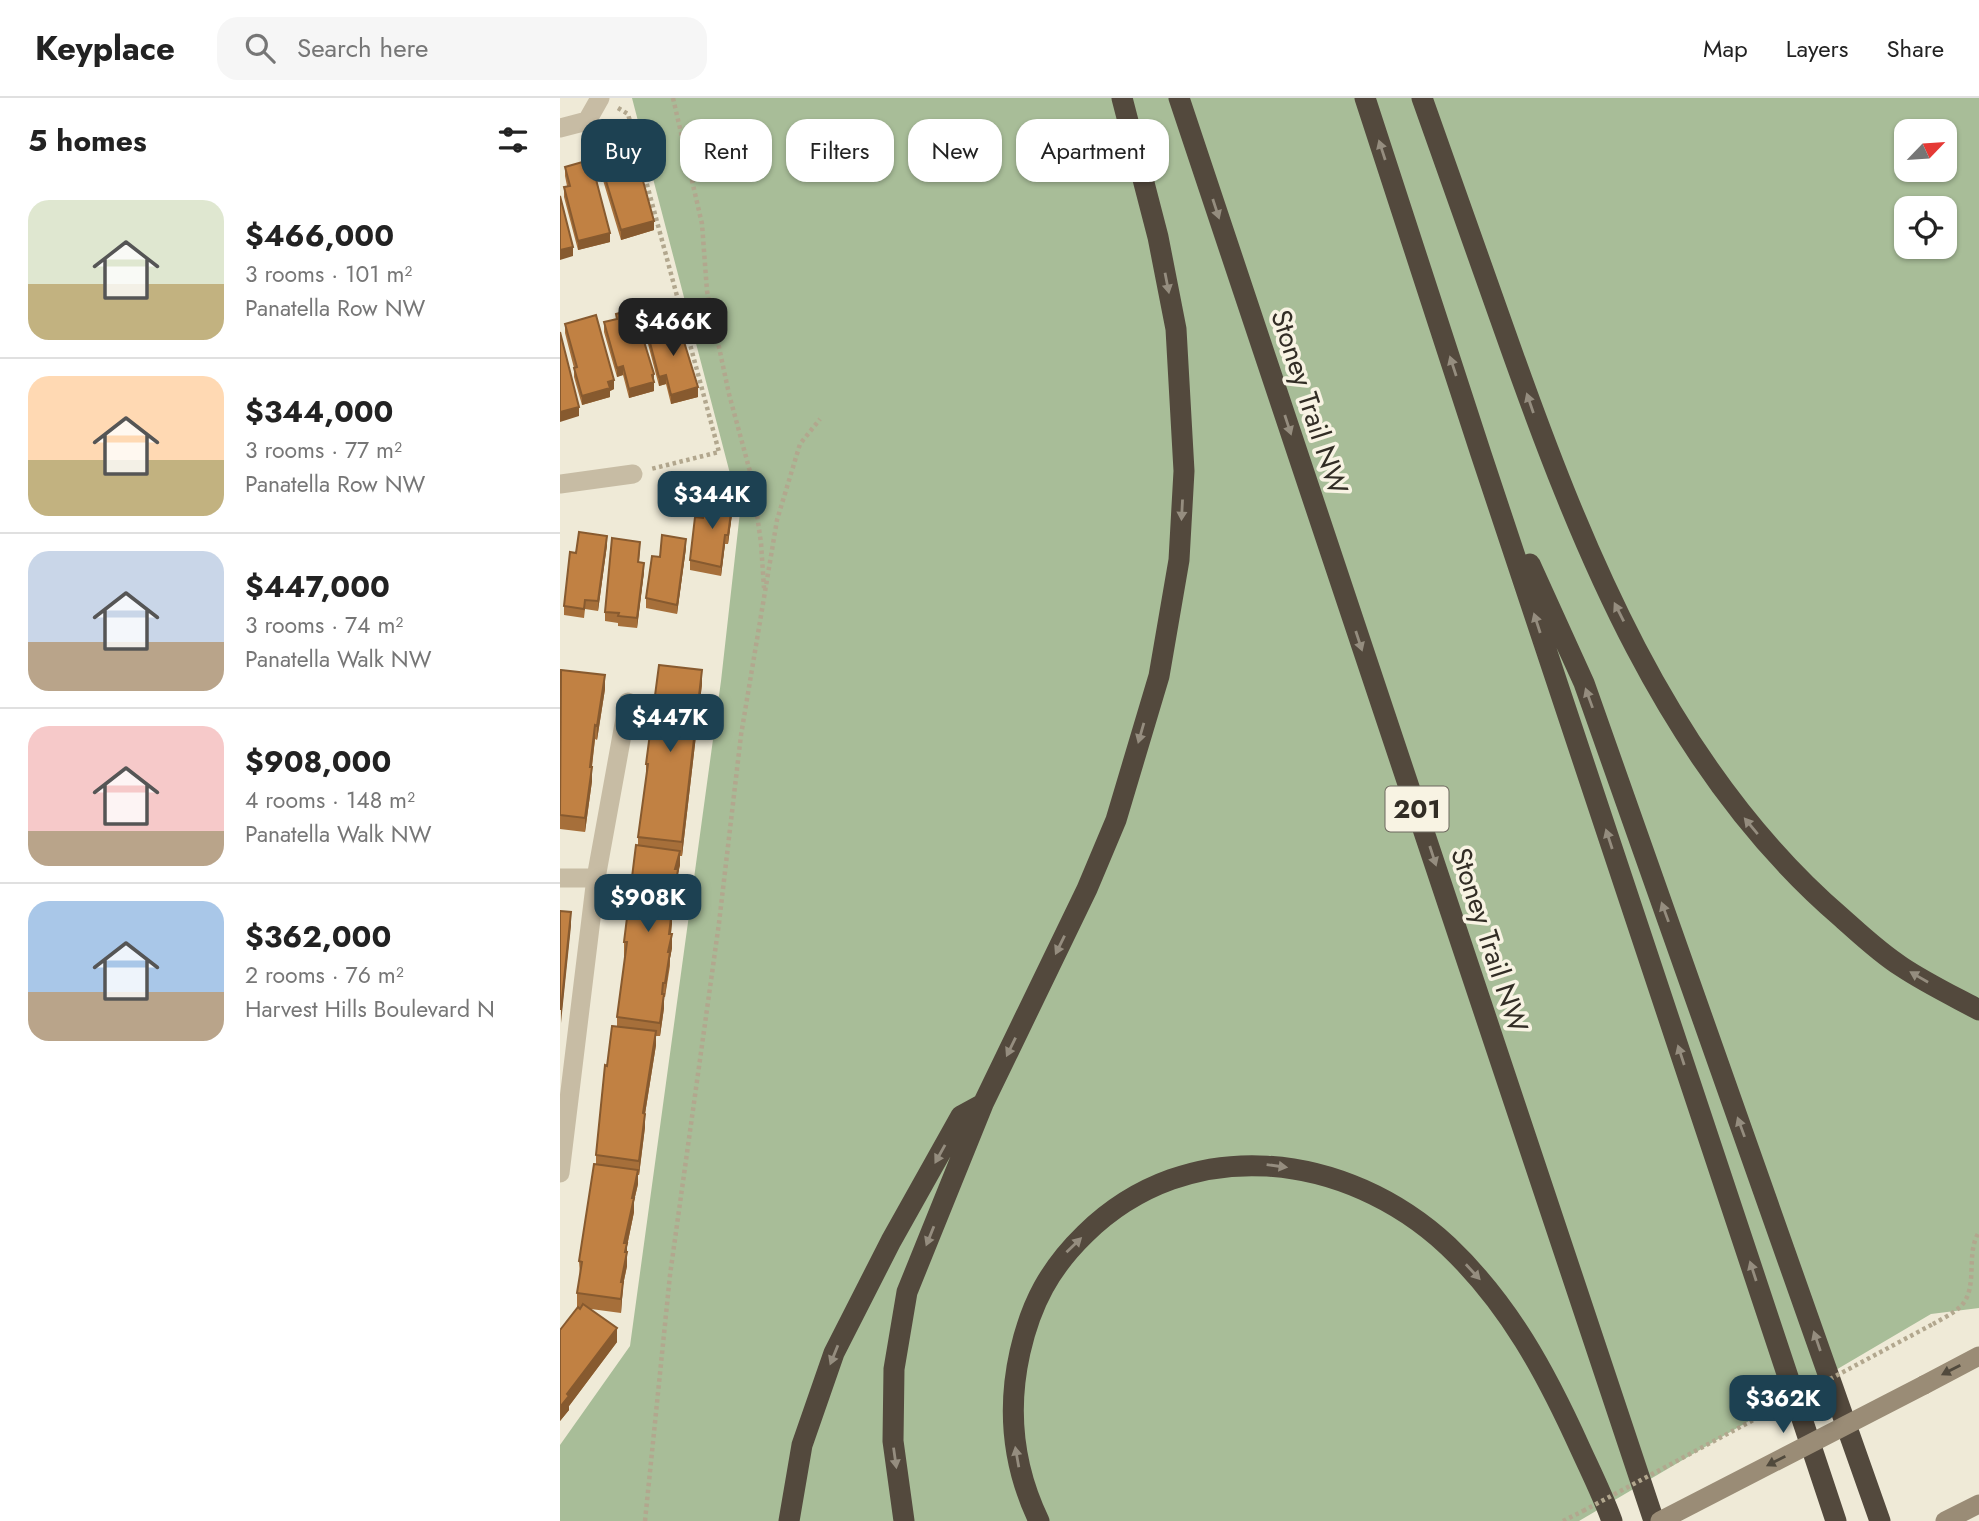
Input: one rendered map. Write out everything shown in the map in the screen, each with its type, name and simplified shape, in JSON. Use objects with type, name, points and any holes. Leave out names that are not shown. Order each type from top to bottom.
[{"type":"highway","points":[[904,1521],[893,1429],[894,1369],[907,1292],[983,1104],[1087,889],[1115,820],[1159,676],[1179,560],[1184,471],[1176,329],[1158,237],[1122,98]]},
{"type":"highway","name":"Stoney Trail NW","points":[[1179,98],[1654,1521]]},
{"type":"highway","points":[[1366,98],[1481,454],[1836,1521]]},
{"type":"highway","points":[[1422,98],[1544,444],[1586,544],[1654,682],[1693,747],[1737,808],[1779,859],[1817,897],[1900,966],[1979,1010]]},
{"type":"highway","points":[[1481,454],[1584,683],[1880,1521]]},
{"type":"highway","points":[[789,1521],[802,1445],[834,1353],[891,1241],[961,1116],[983,1104]]},
{"type":"highway","points":[[1040,1521],[1030,1502],[1020,1470],[1012,1408],[1013,1381],[1026,1324],[1046,1282],[1063,1256],[1099,1221],[1131,1197],[1168,1179],[1199,1170],[1241,1164],[1272,1165],[1345,1182],[1379,1198],[1447,1245],[1480,1280],[1516,1327],[1551,1383],[1612,1521]]},
{"type":"main road","points":[[1660,1521],[1979,1356]]},
{"type":"main road","points":[[1945,1521],[1975,1506]]},
{"type":"street","points":[[560,128],[587,121],[601,99]]},
{"type":"street","points":[[560,484],[634,474]]},
{"type":"street","points":[[560,1173],[596,878],[628,702]]},
{"type":"street","points":[[560,878],[596,878]]},
{"type":"path","points":[[673,98],[702,224],[707,292],[729,394],[752,478],[761,543],[764,598]]},
{"type":"path","points":[[601,99],[628,114],[719,452],[634,474]]},
{"type":"path","points":[[645,1521],[670,1275],[719,923],[741,735],[777,520],[800,444],[820,419]]},
{"type":"path","points":[[1563,1521],[1933,1324],[1965,1301],[1971,1285],[1972,1249],[1979,1232]]},
{"type":"green space","points":[[632,98],[1979,98],[1979,1308],[1931,1314],[1579,1521],[560,1521],[560,1445],[630,1346],[721,681],[740,512],[654,182],[666,182],[666,119],[637,119]]},
{"type":"building","points":[[581,162],[581,182],[597,182],[610,233],[578,241],[564,187],[570,186],[565,167]]},
{"type":"building","points":[[606,182],[643,182],[654,221],[621,230]]},
{"type":"building","points":[[560,196],[573,247],[560,250]]},
{"type":"building","points":[[634,309],[654,374],[654,382],[629,389],[623,366],[617,368],[604,322],[617,319],[616,314]]},
{"type":"building","points":[[596,315],[614,380],[608,382],[610,388],[582,396],[565,324]]},
{"type":"building","points":[[677,319],[698,387],[671,395],[666,375],[659,377],[648,335],[662,331],[660,324]]},
{"type":"building","points":[[560,332],[579,407],[560,412]]},
{"type":"building","points":[[706,494],[733,498],[721,567],[690,560],[695,517],[703,518]]},
{"type":"building","points":[[579,532],[607,536],[598,601],[585,600],[584,609],[564,606],[570,552],[576,553]]},
{"type":"building","points":[[662,535],[686,539],[677,605],[646,598],[652,556],[660,557]]},
{"type":"building","points":[[612,538],[640,542],[638,562],[644,563],[637,618],[605,612]]},
{"type":"building","points":[[659,665],[702,670],[682,842],[638,837]]},
{"type":"building","points":[[561,670],[605,675],[597,726],[595,725],[585,818],[560,815]]},
{"type":"building","points":[[636,845],[680,851],[675,869],[678,869],[674,900],[672,899],[670,910],[669,934],[672,934],[663,983],[660,1023],[617,1017]]},
{"type":"building","points":[[560,911],[571,912],[561,1009],[560,1009]]},
{"type":"building","points":[[612,1026],[656,1031],[643,1113],[639,1161],[596,1155],[605,1065],[607,1066]]},
{"type":"building","points":[[594,1164],[638,1170],[624,1243],[627,1243],[627,1252],[621,1282],[621,1299],[577,1293],[582,1262],[579,1261]]},
{"type":"building","points":[[583,1304],[617,1328],[560,1407],[560,1330]]}]
